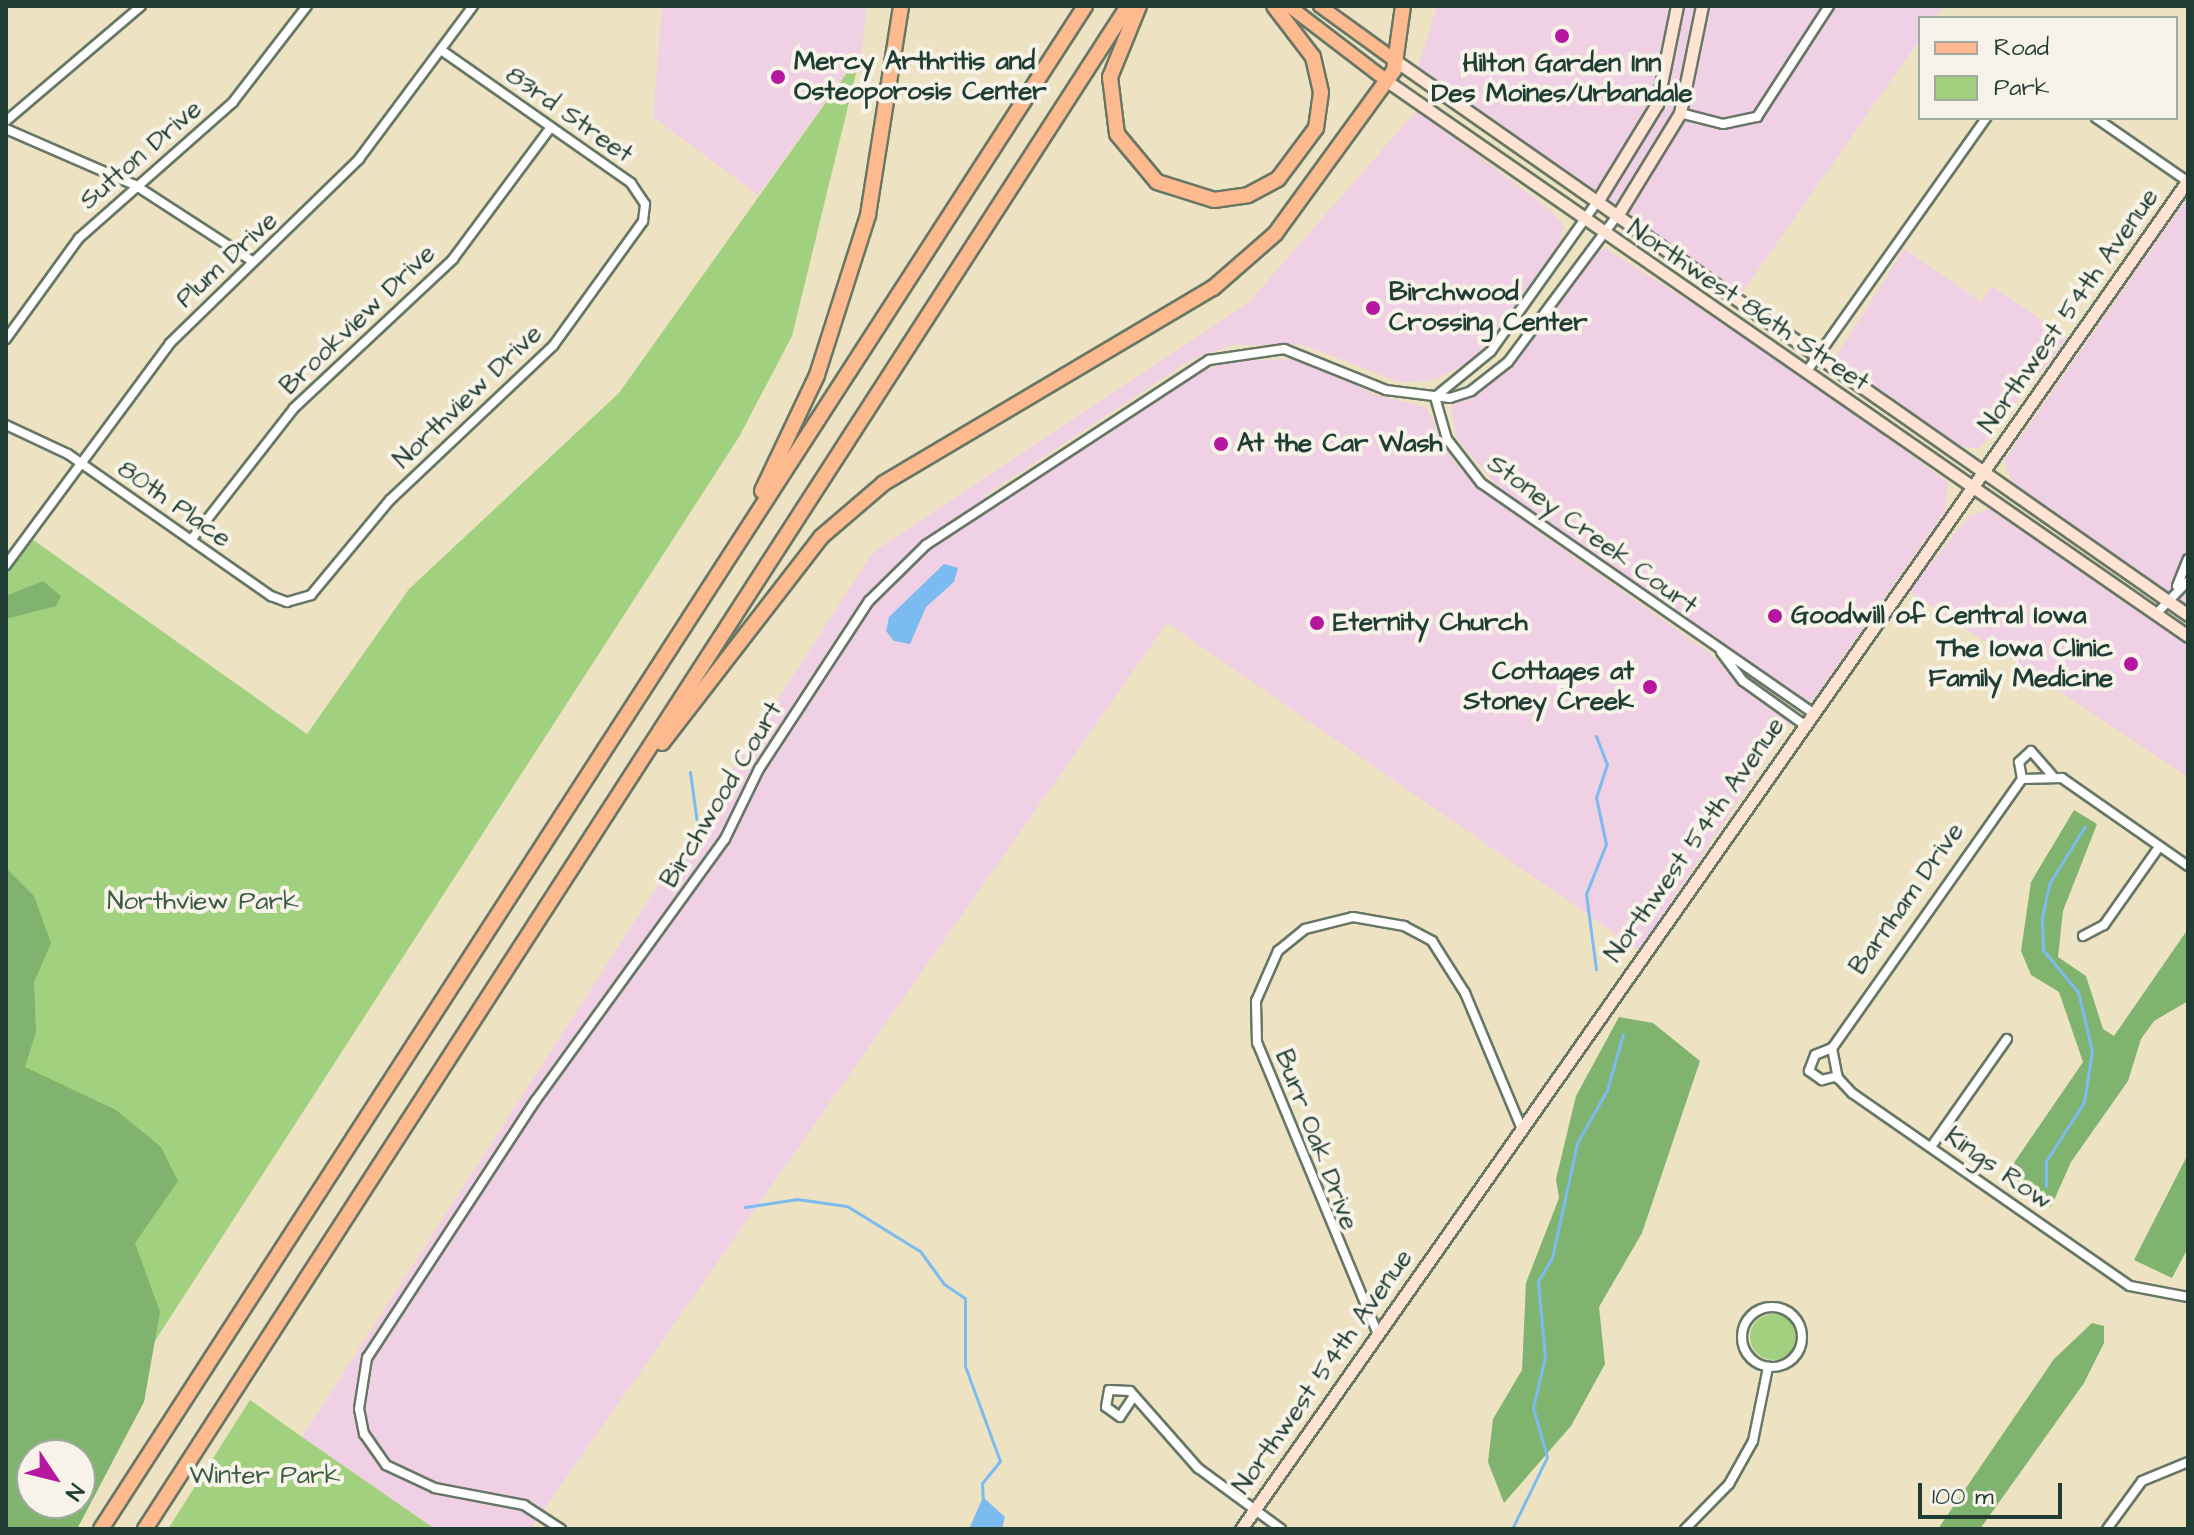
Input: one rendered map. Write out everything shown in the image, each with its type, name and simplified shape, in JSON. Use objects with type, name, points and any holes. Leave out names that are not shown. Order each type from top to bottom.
[{"type":"highway","points":[[739,542],[840,310],[868,215],[901,6]]},
{"type":"highway","points":[[101,1529],[1085,6]]},
{"type":"highway","points":[[145,1529],[1128,6]]},
{"type":"highway","points":[[1139,6],[1110,77],[1117,134],[1157,182],[1214,200],[1248,195],[1278,179],[1316,128],[1321,92],[1313,57],[1274,6]]},
{"type":"highway","points":[[603,819],[821,537],[884,483],[1234,272],[1302,201],[1387,81],[1396,61],[1403,6]]},
{"type":"main road","name":"Northwest 86th Street","points":[[1289,6],[1387,81]]},
{"type":"main road","name":"Northwest 86th Street","points":[[1320,6],[1396,61]]},
{"type":"street","points":[[6,121],[141,6]]},
{"type":"street","name":"Sutton Drive","points":[[6,339],[79,238],[135,185],[233,102],[307,6]]},
{"type":"street","name":"Plum Drive","points":[[6,565],[170,343],[359,159],[473,6]]},
{"type":"street","points":[[1435,397],[1491,351],[1597,202],[1657,104],[1677,6]]},
{"type":"street","points":[[1617,216],[1680,113],[1702,6]]},
{"type":"street","points":[[1680,113],[1723,124],[1757,117],[1829,6]]},
{"type":"street","name":"83rd Street","points":[[441,50],[637,188],[645,204],[639,229]]},
{"type":"street","name":"Northwest 86th Street","points":[[1396,61],[2188,615]]},
{"type":"street","name":"Northwest 86th Street","points":[[1387,81],[1584,221],[1807,371],[2188,636]]},
{"type":"street","points":[[1807,371],[1985,120]]},
{"type":"street","points":[[2099,120],[2188,180]]},
{"type":"street","name":"Brookview Drive","points":[[191,540],[294,408],[453,259],[551,127]]},
{"type":"street","points":[[6,129],[135,185],[252,261]]},
{"type":"street","name":"Northwest 54th Avenue","points":[[1241,1529],[1803,724],[2188,180]]},
{"type":"street","name":"Birchwood Court","points":[[561,1529],[538,1513],[481,1492],[405,1479],[386,1465],[364,1434],[359,1409],[367,1358],[536,1100],[725,839],[759,769],[869,601],[926,545],[1209,360],[1284,349],[1386,390],[1435,397],[1462,395],[1502,369],[1617,216]]},
{"type":"street","name":"Northview Drive","points":[[317,588],[390,500],[553,346],[639,229]]},
{"type":"street","name":"Stoney Creek Court","points":[[1435,397],[1447,439],[1481,483],[1812,712]]},
{"type":"street","name":"80th Place","points":[[6,425],[81,463],[279,601],[304,599],[317,588]]},
{"type":"street","points":[[2156,614],[2177,586],[2188,559]]},
{"type":"street","points":[[2177,586],[2188,581]]},
{"type":"street","name":"Stoney Creek Court","points":[[1720,651],[1743,681],[1803,724]]},
{"type":"street","points":[[2052,775],[2022,779],[2019,762],[2031,751],[2052,775],[2188,866]]},
{"type":"street","name":"Barnham Drive","points":[[1832,1048],[1842,1029],[2006,792],[2022,779]]},
{"type":"street","points":[[2083,936],[2104,925],[2159,847]]},
{"type":"street","name":"Burr Oak Drive","points":[[1377,1332],[1260,1055],[1256,1001],[1278,951],[1305,929],[1353,917],[1404,926],[1432,941],[1465,993],[1521,1127]]},
{"type":"street","points":[[1931,1147],[2007,1039]]},
{"type":"street","points":[[1832,1048],[1838,1076],[1822,1080],[1809,1071],[1815,1055],[1832,1048]]},
{"type":"street","name":"Kings Row","points":[[1838,1076],[1931,1147],[2130,1286],[2188,1297]]},
{"type":"street","points":[[1781,1309],[1801,1328],[1800,1349],[1783,1365],[1768,1367],[1749,1358],[1741,1334],[1756,1312],[1781,1309]]},
{"type":"street","points":[[1685,1529],[1729,1484],[1753,1441],[1768,1367]]},
{"type":"street","points":[[1134,1396],[1198,1468],[1253,1512],[1281,1529]]},
{"type":"street","points":[[2107,1529],[2142,1481],[2188,1462]]},
{"type":"shaded area","points":[[662,6],[867,6],[861,53],[758,195],[653,117]]},
{"type":"shaded area","points":[[1437,6],[1943,6],[1936,16],[1918,16],[1918,42],[1737,300],[1416,75]]},
{"type":"shaded area","points":[[1417,110],[1553,212],[1563,227],[1559,246],[1474,360],[1434,380],[1399,382],[1304,345],[1231,345],[1189,361],[984,496],[997,505],[1187,378],[1228,361],[1301,359],[1379,396],[1426,407],[1453,460],[1480,490],[1704,649],[1791,722],[1639,950],[1167,623],[530,1529],[435,1529],[302,1437],[873,552],[1248,303]]},
{"type":"shaded area","points":[[2188,197],[2188,607],[2013,484],[2004,461]]},
{"type":"shaded area","points":[[1605,248],[1777,357],[1948,482],[1945,511],[1812,701],[1801,700],[1498,487],[1456,438],[1451,406],[1509,370],[1590,256]]},
{"type":"shaded area","points":[[1904,249],[1981,302],[1992,286],[2068,338],[1980,448],[1961,447],[1835,358]]},
{"type":"shaded area","points":[[1990,509],[2188,644],[2188,777],[1909,591],[1969,516]]},
{"type":"green space","name":"Northview Park","points":[[861,53],[792,336],[739,437],[92,1439],[16,1439],[16,1519],[6,1529],[6,565],[29,537],[307,734],[409,589],[619,393]]},
{"type":"green space","points":[[43,581],[61,596],[56,606],[6,619],[6,596]]},
{"type":"green space","points":[[2074,810],[2097,824],[2063,911],[2058,957],[2086,976],[2103,1029],[2114,1036],[2188,929],[2188,1001],[2154,1021],[2141,1039],[2128,1081],[2071,1162],[2051,1207],[2007,1173],[2083,1062],[2059,992],[2031,975],[2021,951],[2031,882]]},
{"type":"green space","points":[[6,868],[34,896],[51,943],[34,982],[36,1032],[25,1067],[116,1110],[161,1147],[178,1181],[135,1243],[160,1312],[144,1402],[96,1493],[96,1439],[16,1439],[16,1519],[82,1519],[77,1529],[6,1529]]},
{"type":"green space","points":[[1619,1017],[1653,1023],[1700,1061],[1642,1233],[1599,1307],[1605,1364],[1571,1426],[1504,1503],[1488,1462],[1493,1419],[1522,1370],[1526,1283],[1559,1198],[1556,1179],[1576,1096]]},
{"type":"green space","points":[[2188,1154],[2188,1248],[2172,1278],[2134,1260]]},
{"type":"green space","points":[[1773,1314],[1789,1321],[1796,1337],[1789,1353],[1773,1360],[1757,1353],[1750,1337],[1757,1321]]},
{"type":"green space","points":[[2092,1323],[2104,1326],[2104,1343],[2084,1383],[1980,1529],[1938,1529],[2054,1359]]},
{"type":"green space","name":"Winter Park","points":[[250,1400],[302,1437],[435,1529],[168,1529]]},
{"type":"water","points":[[944,564],[958,568],[954,582],[926,607],[910,644],[894,641],[886,631],[889,617]]},
{"type":"water","points":[[983,1497],[1005,1517],[1002,1529],[969,1529]]},
{"type":"waterway","points":[[1596,736],[1607,764],[1596,797],[1606,844],[1586,894],[1596,969]]},
{"type":"waterway","points":[[690,772],[698,830]]},
{"type":"waterway","points":[[2046,1186],[2046,1161],[2084,1102],[2092,1051],[2078,992],[2043,950],[2042,918],[2049,884],[2085,826]]},
{"type":"waterway","points":[[1512,1529],[1547,1457],[1533,1408],[1545,1357],[1538,1281],[1552,1258],[1577,1143],[1607,1090],[1623,1034]]},
{"type":"waterway","points":[[745,1207],[797,1199],[847,1206],[920,1251],[944,1284],[965,1298],[965,1366],[1000,1461],[982,1483],[983,1500]]},
{"type":"place","name":"Hilton Garden Inn Des Moines/Urbandale","points":[[1562,36]]},
{"type":"place","name":"Mercy Arthritis and Osteoporosis Center","points":[[778,77]]},
{"type":"place","name":"Birchwood Crossing Center","points":[[1373,308]]},
{"type":"place","name":"At the Car Wash","points":[[1221,444]]},
{"type":"place","name":"Goodwill of Central Iowa","points":[[1775,616]]},
{"type":"place","name":"Eternity Church","points":[[1317,623]]},
{"type":"place","name":"The Iowa Clinic Family Medicine","points":[[2131,664]]},
{"type":"place","name":"Cottages at Stoney Creek","points":[[1650,687]]}]
